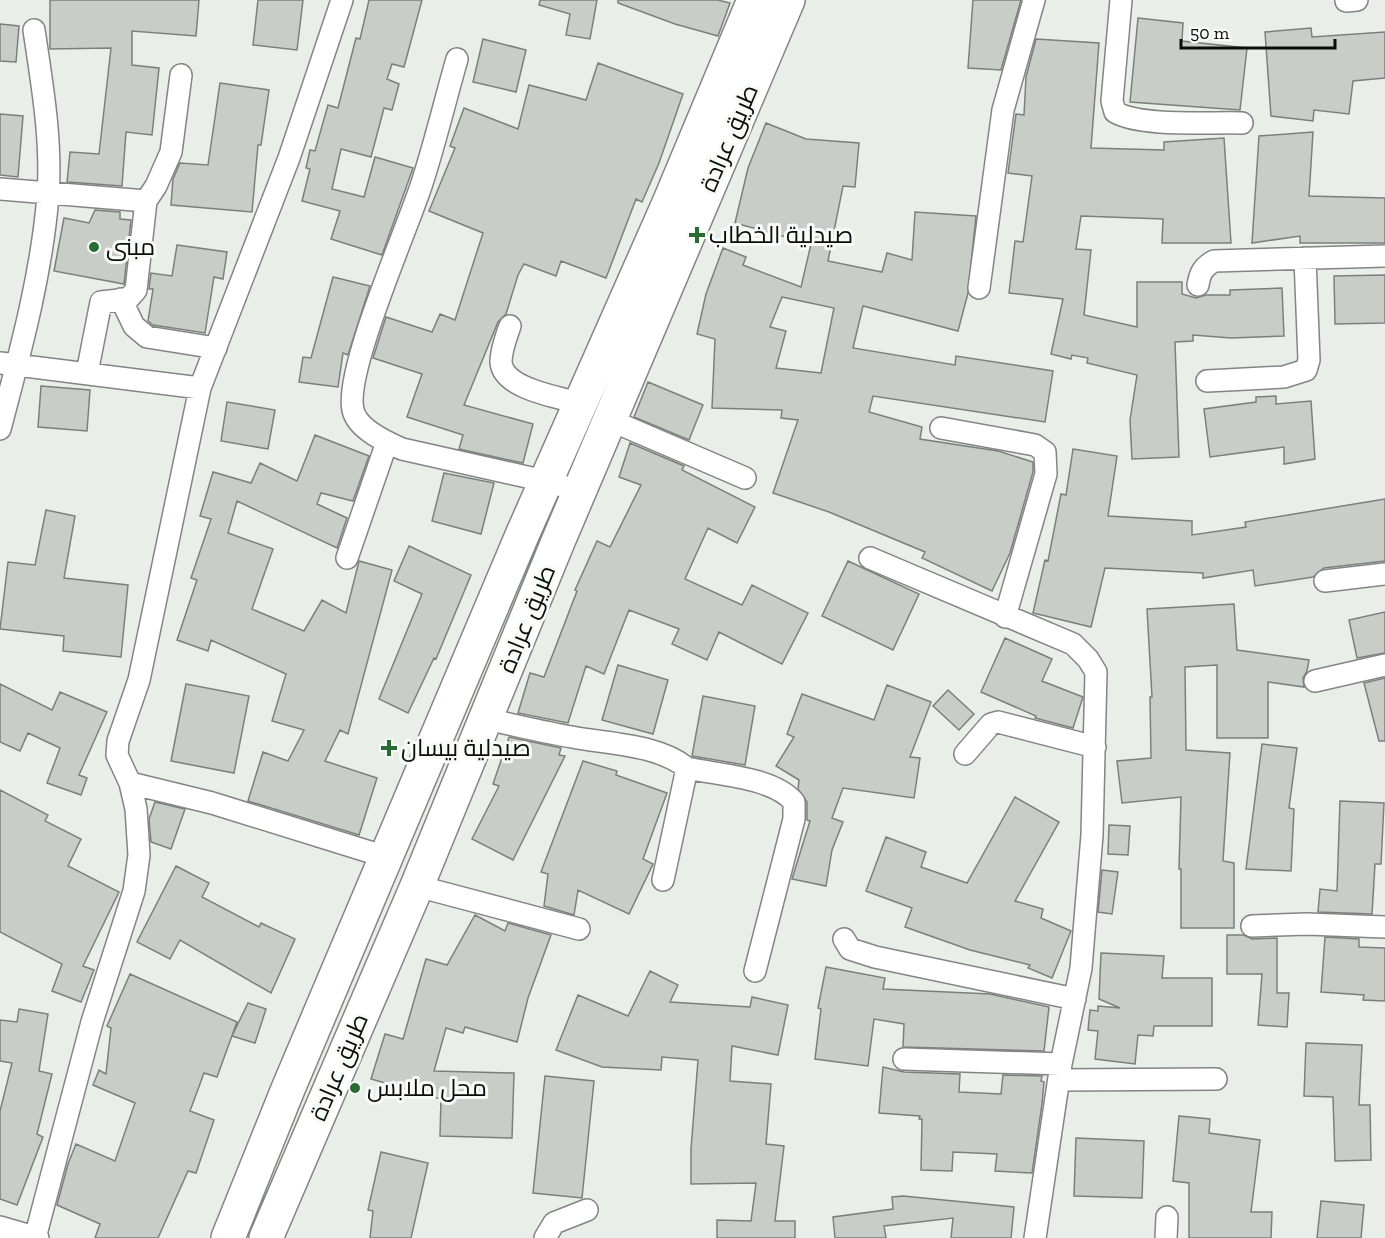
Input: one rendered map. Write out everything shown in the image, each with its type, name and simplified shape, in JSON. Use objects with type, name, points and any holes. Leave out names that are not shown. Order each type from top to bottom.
[{"type":"main road","points":[[228,1238],[288,1089],[545,480],[669,203],[754,0]]},
{"type":"main road","name":"طريق عرادة","points":[[266,1238],[417,886],[557,544],[788,0]]},
{"type":"main road","points":[[523,533],[557,544]]},
{"type":"street","points":[[0,1227],[36,1238],[92,1022],[134,891],[139,855],[136,809],[130,783],[117,755],[118,741],[139,680],[200,388],[289,158],[342,0]]},
{"type":"street","points":[[979,288],[1003,110],[1034,0]]},
{"type":"street","points":[[1121,0],[1112,101],[1115,112],[1124,117],[1143,121],[1242,123]]},
{"type":"street","points":[[0,429],[9,364],[41,249],[48,194],[47,142],[34,30]]},
{"type":"street","points":[[457,59],[422,183],[355,373],[352,396],[356,420],[387,442],[402,449],[545,480],[580,491]]},
{"type":"street","points":[[87,373],[101,302],[133,296],[136,291],[146,201],[156,186],[171,152],[181,75]]},
{"type":"street","points":[[0,189],[146,201]]},
{"type":"street","points":[[1198,285],[1200,274],[1207,265],[1214,261],[1385,256]]},
{"type":"street","points":[[1207,381],[1284,377],[1306,370],[1309,360],[1305,258]]},
{"type":"street","points":[[121,299],[134,326],[147,337],[216,348]]},
{"type":"street","points":[[510,326],[502,351],[501,363],[505,375],[516,384],[579,403]]},
{"type":"street","points":[[9,364],[200,388]]},
{"type":"street","points":[[610,420],[745,478]]},
{"type":"street","points":[[941,428],[1035,445],[1044,452],[1046,474],[1005,617]]},
{"type":"street","points":[[347,558],[387,442]]},
{"type":"street","points":[[870,558],[1072,644],[1088,658],[1096,672],[1095,747],[1085,929],[1075,999],[1060,1072],[1035,1238]]},
{"type":"street","points":[[1325,581],[1385,574]]},
{"type":"street","points":[[1315,681],[1385,666]]},
{"type":"street","points":[[486,719],[574,738],[616,743],[676,761],[687,768],[772,786],[786,793],[794,802],[794,819],[755,971]]},
{"type":"street","points":[[965,754],[991,724],[998,722],[1095,747]]},
{"type":"street","points":[[663,880],[687,768]]},
{"type":"street","points":[[130,783],[212,803],[386,857]]},
{"type":"street","points":[[417,886],[579,929]]},
{"type":"street","points":[[1252,927],[1307,924],[1385,927]]},
{"type":"street","points":[[844,939],[850,949],[875,957],[1075,999]]},
{"type":"street","points":[[904,1059],[1060,1072],[1216,1079]]},
{"type":"street","points":[[545,1238],[554,1223],[587,1210]]},
{"type":"building","points":[[50,0],[199,0],[196,36],[132,31],[132,65],[159,68],[152,135],[126,132],[122,186],[67,182],[70,152],[99,154],[111,48],[50,49]]},
{"type":"building","points":[[258,0],[303,0],[297,50],[253,45]]},
{"type":"building","points":[[369,0],[422,0],[404,67],[392,64],[387,79],[399,84],[392,110],[384,108],[371,157],[341,149],[332,189],[364,197],[375,157],[413,168],[382,255],[331,239],[340,211],[302,201],[310,169],[306,168],[310,150],[315,151],[328,105],[338,108],[356,38],[360,39]]},
{"type":"building","points":[[540,0],[597,0],[590,39],[566,35],[570,14],[539,5]]},
{"type":"building","points":[[618,0],[718,0],[730,3],[718,36],[675,24],[618,3]]},
{"type":"building","points":[[973,0],[1021,0],[1001,70],[968,68]]},
{"type":"building","points":[[1138,18],[1183,23],[1182,41],[1247,48],[1240,110],[1130,102]]},
{"type":"building","points":[[0,24],[19,26],[16,62],[0,61]]},
{"type":"building","points":[[1311,28],[1312,37],[1385,32],[1385,78],[1353,81],[1349,114],[1314,110],[1313,121],[1271,116],[1265,32]]},
{"type":"building","points":[[483,39],[526,50],[516,92],[473,82]]},
{"type":"building","points":[[1036,39],[1099,43],[1091,148],[1164,150],[1164,142],[1224,138],[1231,243],[1162,243],[1163,219],[1081,216],[1076,249],[1091,250],[1084,315],[1137,327],[1137,282],[1182,282],[1182,294],[1196,298],[1206,295],[1230,295],[1230,290],[1282,288],[1284,336],[1231,338],[1193,335],[1193,341],[1175,342],[1179,457],[1132,459],[1130,420],[1137,375],[1087,363],[1088,358],[1072,355],[1071,359],[1051,354],[1063,299],[1009,293],[1015,241],[1023,242],[1032,176],[1008,173],[1016,114],[1024,115],[1026,77]]},
{"type":"building","points":[[598,63],[683,94],[659,163],[642,202],[636,199],[606,278],[561,261],[556,276],[524,264],[518,275],[506,314],[498,322],[464,405],[533,424],[523,463],[459,449],[463,435],[407,417],[422,374],[373,358],[386,317],[432,332],[440,314],[455,320],[483,233],[429,211],[455,148],[450,146],[464,108],[518,129],[529,85],[586,100]]},
{"type":"building","points":[[220,83],[269,90],[261,145],[258,145],[252,212],[171,205],[173,179],[180,163],[208,165]]},
{"type":"building","points":[[0,114],[23,116],[18,177],[0,175]]},
{"type":"building","points":[[766,123],[806,139],[859,143],[855,187],[843,186],[828,261],[882,272],[887,253],[912,260],[915,212],[976,216],[968,293],[958,331],[863,306],[853,348],[955,365],[956,356],[1053,371],[1045,422],[873,396],[869,412],[922,427],[920,439],[998,451],[1033,462],[1033,472],[1010,553],[992,591],[922,558],[925,552],[829,512],[773,493],[798,420],[781,418],[782,410],[712,408],[715,339],[697,334],[706,294],[723,248],[746,257],[743,265],[801,287],[811,244],[735,223],[748,168]],"holes":[[[782,297],[834,308],[821,373],[776,368],[786,331],[770,327]]]},
{"type":"building","points":[[1313,132],[1309,196],[1385,198],[1385,243],[1300,243],[1300,236],[1252,243],[1259,136]]},
{"type":"building","name":"مبنى","points":[[95,210],[120,212],[120,219],[131,220],[124,284],[54,271],[64,218],[89,223]]},
{"type":"building","points":[[177,245],[227,252],[223,279],[214,277],[205,333],[153,325],[148,321],[153,289],[149,289],[151,273],[172,276]]},
{"type":"building","points":[[1385,275],[1385,323],[1335,324],[1334,276]]},
{"type":"building","points":[[333,277],[370,286],[348,355],[343,353],[338,387],[299,382],[303,357],[311,358]]},
{"type":"building","points":[[648,382],[703,405],[689,440],[634,417]]},
{"type":"building","points":[[41,386],[90,390],[87,431],[38,427]]},
{"type":"building","points":[[1276,396],[1276,404],[1311,401],[1315,459],[1284,464],[1284,447],[1210,457],[1204,409],[1256,402],[1256,397]]},
{"type":"building","points":[[227,402],[275,410],[268,449],[221,441]]},
{"type":"building","points":[[315,435],[369,456],[353,501],[321,493],[317,504],[347,518],[337,548],[237,501],[228,533],[273,549],[252,609],[304,631],[322,600],[346,613],[359,561],[392,570],[348,734],[340,730],[325,761],[377,778],[359,835],[248,801],[263,752],[288,761],[304,730],[272,721],[286,674],[211,640],[208,651],[177,640],[197,580],[191,578],[211,519],[200,516],[213,472],[251,483],[260,463],[297,481]]},
{"type":"building","points":[[630,443],[684,466],[682,470],[755,507],[737,543],[708,528],[685,579],[742,605],[752,585],[808,613],[782,664],[719,632],[707,660],[672,644],[679,629],[629,610],[604,674],[586,666],[568,723],[518,713],[530,673],[544,677],[577,591],[575,590],[597,541],[610,547],[641,485],[619,477]]},
{"type":"building","points":[[1073,449],[1117,456],[1108,516],[1192,521],[1192,535],[1246,527],[1245,522],[1385,499],[1385,561],[1324,568],[1313,577],[1255,586],[1253,570],[1203,578],[1203,573],[1105,568],[1091,627],[1033,613],[1045,560],[1048,561],[1061,494],[1066,495]]},
{"type":"building","points":[[444,473],[494,483],[481,534],[432,521]]},
{"type":"building","points":[[46,510],[75,516],[64,578],[128,585],[121,657],[63,651],[64,636],[0,629],[8,562],[35,565]]},
{"type":"building","points":[[409,546],[471,575],[436,659],[434,658],[408,713],[379,699],[422,594],[394,581]]},
{"type":"building","points":[[848,561],[919,594],[893,650],[822,616]]},
{"type":"building","points":[[1234,604],[1237,650],[1309,660],[1303,678],[1304,687],[1268,682],[1268,738],[1217,738],[1217,665],[1185,667],[1186,750],[1230,753],[1223,861],[1234,863],[1234,928],[1181,928],[1181,869],[1179,869],[1181,797],[1122,803],[1117,761],[1151,758],[1150,697],[1152,697],[1147,609]]},
{"type":"building","points":[[1385,612],[1385,653],[1357,658],[1349,620]]},
{"type":"building","points":[[1005,638],[1052,659],[1042,681],[1083,697],[1073,728],[1035,718],[1036,716],[981,692]]},
{"type":"building","points":[[618,665],[668,680],[653,734],[602,720]]},
{"type":"building","points":[[1385,678],[1385,741],[1379,741],[1364,683]]},
{"type":"building","points":[[0,684],[52,710],[60,692],[107,712],[79,775],[87,778],[81,795],[47,783],[60,748],[28,733],[20,751],[0,742]]},
{"type":"building","points":[[186,684],[249,696],[234,773],[171,761]]},
{"type":"building","points":[[887,685],[931,702],[910,757],[920,758],[914,798],[843,788],[832,818],[843,822],[832,850],[826,886],[792,879],[810,821],[807,820],[807,802],[798,789],[799,780],[776,766],[794,737],[787,734],[802,694],[874,720]]},
{"type":"building","points":[[948,690],[974,714],[959,730],[933,706]]},
{"type":"building","points":[[703,696],[755,706],[745,765],[692,756]]},
{"type":"building","points":[[509,737],[561,748],[559,755],[565,756],[513,860],[472,839],[499,786],[493,784]]},
{"type":"building","points":[[1262,744],[1297,748],[1289,808],[1294,809],[1291,871],[1246,869]]},
{"type":"building","points":[[583,761],[617,771],[616,775],[667,793],[643,859],[653,864],[629,914],[578,890],[574,915],[544,906],[548,874],[541,872]]},
{"type":"building","points":[[0,790],[48,815],[45,821],[81,839],[68,866],[119,892],[83,966],[94,970],[81,1002],[52,991],[62,964],[0,932]]},
{"type":"building","points":[[1015,797],[1059,822],[1015,901],[1043,909],[1041,918],[1071,931],[1052,978],[1028,968],[1030,965],[970,950],[905,927],[912,908],[866,891],[886,837],[926,852],[921,867],[967,883]]},
{"type":"building","points":[[1340,801],[1384,803],[1381,864],[1375,864],[1372,914],[1318,912],[1320,889],[1337,891]]},
{"type":"building","points":[[155,802],[185,809],[171,849],[151,842],[149,819]]},
{"type":"building","points":[[1109,825],[1130,826],[1128,855],[1108,854]]},
{"type":"building","points":[[176,866],[209,883],[202,897],[259,927],[261,923],[295,939],[271,993],[180,940],[170,959],[137,942]]},
{"type":"building","points":[[1102,870],[1118,872],[1112,914],[1098,912]]},
{"type":"building","points":[[475,915],[505,931],[508,923],[551,935],[528,998],[517,1042],[465,1027],[463,1033],[446,1028],[434,1071],[514,1073],[512,1138],[440,1136],[441,1099],[371,1079],[385,1034],[403,1039],[426,959],[447,965]]},
{"type":"building","points":[[1227,935],[1244,935],[1252,939],[1277,938],[1277,993],[1289,993],[1287,1027],[1258,1025],[1262,974],[1227,974]]},
{"type":"building","points":[[1325,937],[1359,939],[1359,947],[1385,948],[1385,1001],[1363,1000],[1364,995],[1321,992]]},
{"type":"building","points":[[1101,953],[1164,956],[1162,978],[1212,978],[1212,1026],[1154,1026],[1153,1036],[1138,1035],[1135,1064],[1095,1059],[1098,1031],[1088,1030],[1090,1010],[1098,1011],[1098,1006],[1120,1008],[1099,999]]},
{"type":"building","points":[[826,967],[885,978],[883,989],[990,994],[1049,1007],[1044,1051],[903,1047],[904,1024],[874,1019],[868,1066],[815,1059],[821,1009],[818,1008]]},
{"type":"building","points":[[650,971],[678,985],[670,1002],[750,1007],[752,997],[788,1005],[778,1055],[732,1046],[730,1081],[771,1084],[766,1144],[784,1146],[775,1221],[795,1221],[795,1238],[717,1238],[717,1220],[751,1221],[756,1183],[691,1184],[691,1149],[698,1060],[662,1057],[661,1070],[602,1067],[556,1050],[578,995],[628,1016]]},
{"type":"building","points":[[130,974],[237,1022],[217,1077],[204,1073],[190,1111],[214,1120],[196,1173],[188,1171],[158,1238],[95,1238],[100,1224],[57,1205],[76,1144],[115,1161],[135,1103],[93,1085],[99,1070],[106,1074],[111,1028],[107,1026]]},
{"type":"building","points":[[248,1003],[266,1009],[255,1043],[232,1036]]},
{"type":"building","points":[[19,1009],[48,1014],[39,1071],[52,1074],[37,1134],[43,1137],[17,1205],[0,1199],[0,1111],[12,1063],[0,1061],[0,1020],[17,1022]]},
{"type":"building","points":[[1306,1043],[1362,1045],[1359,1105],[1370,1105],[1371,1160],[1335,1161],[1333,1097],[1304,1096]]},
{"type":"building","points":[[883,1067],[904,1072],[960,1074],[959,1092],[1001,1094],[1003,1075],[1042,1076],[1041,1081],[1044,1082],[1042,1104],[1032,1173],[995,1171],[997,1154],[953,1152],[952,1171],[921,1170],[922,1119],[919,1119],[920,1116],[879,1113]]},
{"type":"building","points":[[545,1076],[594,1081],[582,1198],[533,1193]]},
{"type":"building","points":[[1179,1116],[1210,1119],[1209,1133],[1260,1140],[1251,1212],[1272,1212],[1271,1238],[1189,1238],[1189,1183],[1173,1181]]},
{"type":"building","points":[[1076,1138],[1144,1141],[1142,1198],[1074,1196]]},
{"type":"building","points":[[381,1152],[428,1163],[411,1238],[370,1238],[373,1211],[368,1210]]},
{"type":"building","points":[[903,1196],[1014,1207],[1011,1238],[951,1238],[953,1218],[884,1226],[886,1238],[835,1238],[833,1217],[893,1209],[892,1197]]},
{"type":"building","points":[[1321,1201],[1364,1205],[1361,1238],[1317,1238]]},
{"type":"place","name":"صيدلية الخطاب","points":[[697,235]]},
{"type":"place","name":"مبنى","points":[[94,247]]},
{"type":"place","name":"صيدلية بيسان","points":[[389,748]]},
{"type":"place","name":"محل ملابس","points":[[355,1088]]}]
